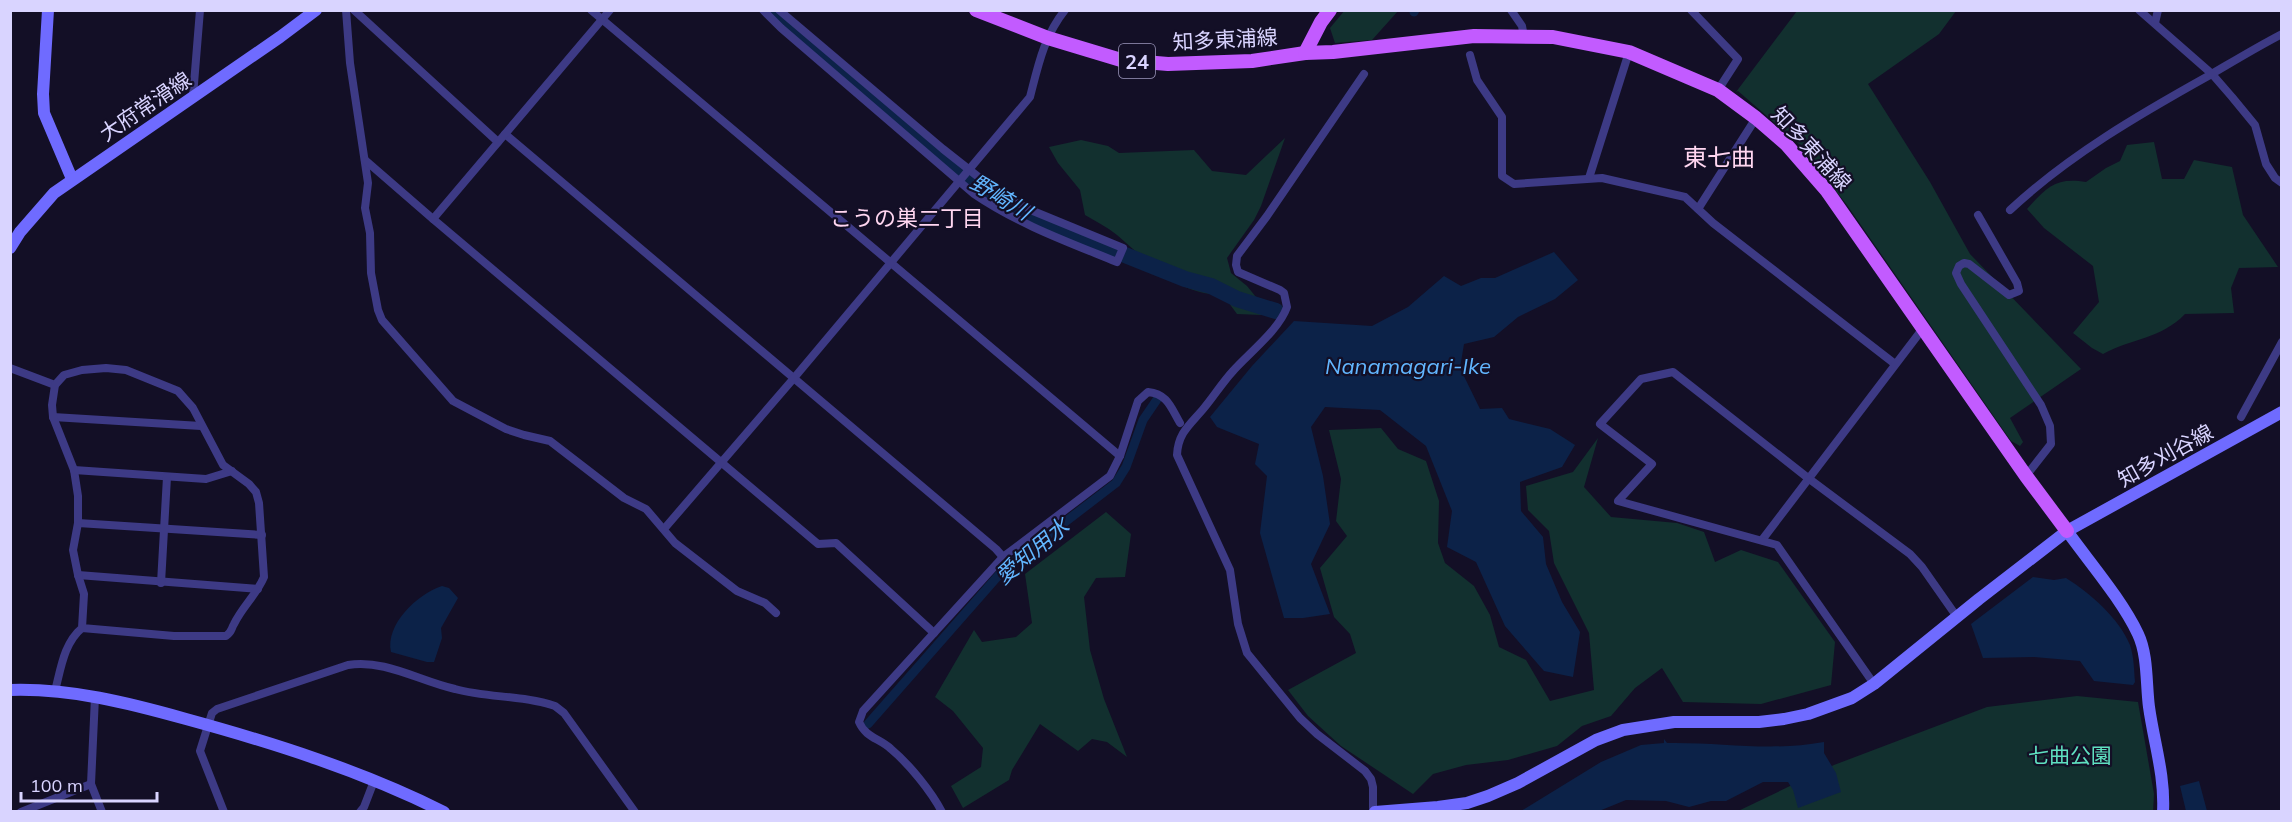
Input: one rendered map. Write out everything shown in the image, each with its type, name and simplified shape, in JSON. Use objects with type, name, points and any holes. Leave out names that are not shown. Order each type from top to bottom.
[{"type":"main road","name":"知多東浦線","points":[[976,10],[1048,38],[1121,60],[1168,64],[1252,61],[1305,52],[1333,52],[1474,36],[1553,37],[1629,52],[1718,90],[1786,144],[1827,191],[2067,531]]},
{"type":"main road","name":"知多東浦線","points":[[1305,52],[1329,10]]},
{"type":"street","points":[[48,10],[44,113],[72,179]]},
{"type":"street","points":[[193,96],[200,10]]},
{"type":"street","name":"大府常滑線","points":[[10,248],[15,230],[72,179],[316,10]]},
{"type":"street","points":[[346,10],[350,63],[368,183],[365,208],[370,233],[371,273],[382,320],[453,401],[507,429],[550,441],[624,498],[646,509],[675,543],[737,591],[765,603],[777,613]]},
{"type":"street","points":[[354,10],[498,142]]},
{"type":"street","points":[[591,10],[1120,456]]},
{"type":"street","points":[[433,219],[610,10]]},
{"type":"street","points":[[763,10],[780,28],[931,156],[1007,215],[1117,262],[1123,248],[1015,202],[988,186],[779,10]]},
{"type":"street","points":[[664,529],[1030,97],[1042,50],[1055,22],[1065,10]]},
{"type":"street","points":[[1511,10],[1522,26],[1524,37]]},
{"type":"street","points":[[1691,10],[1738,59],[1718,90]]},
{"type":"street","points":[[2139,10],[2155,23],[2163,34],[2168,35],[2212,74],[2255,125],[2266,164],[2275,178],[2282,183]]},
{"type":"street","points":[[2155,23],[2158,10]]},
{"type":"street","points":[[2010,210],[2042,180],[2126,123],[2282,34]]},
{"type":"street","points":[[1589,178],[1629,52]]},
{"type":"street","points":[[1470,55],[1477,80],[1502,117],[1502,176],[1514,184],[1589,178],[1618,180],[1685,197],[1895,364]]},
{"type":"street","points":[[1364,75],[1237,256],[1238,272],[1280,290],[1284,293],[1287,307],[1280,320],[1186,426],[1178,444],[1177,455],[1230,570],[1238,624],[1247,653],[1300,718],[1371,778],[1374,812]]},
{"type":"street","points":[[1698,209],[1756,118]]},
{"type":"street","points":[[505,134],[1003,557]]},
{"type":"street","points":[[365,160],[818,544],[836,543],[934,633]]},
{"type":"street","points":[[1978,215],[2017,283],[2019,291],[2009,295],[1969,264],[1964,263],[1959,266],[1956,273],[2041,405],[2050,426],[2051,444],[2026,476]]},
{"type":"street","points":[[1762,540],[1924,327]]},
{"type":"street","points":[[2241,417],[2282,342]]},
{"type":"street","points":[[10,368],[55,385]]},
{"type":"street","points":[[56,691],[64,655],[73,635],[82,628],[174,636],[226,636],[230,634],[264,577],[259,503],[256,492],[243,479],[223,465],[193,408],[178,391],[126,370],[106,368],[82,370],[64,375],[55,385],[53,417],[74,470],[78,496],[78,523],[74,550],[84,594],[82,628]]},
{"type":"street","points":[[1874,684],[1777,545],[1618,501],[1652,464],[1600,424],[1641,379],[1673,372],[1808,478],[1910,554],[1957,616]]},
{"type":"street","points":[[942,812],[923,784],[890,748],[862,730],[859,722],[863,711],[1003,557],[1110,476],[1120,456],[1138,401],[1148,392],[1159,393],[1167,401],[1180,423]]},
{"type":"street","name":"知多刈谷線","points":[[1374,812],[1467,803],[1518,783],[1579,749],[1623,730],[1674,722],[1759,722],[1784,719],[1852,698],[1874,684],[2067,531],[2282,412]]},
{"type":"street","points":[[53,417],[201,426]]},
{"type":"street","points":[[74,470],[206,479],[232,471]]},
{"type":"street","points":[[161,583],[167,477]]},
{"type":"street","points":[[78,523],[262,535]]},
{"type":"street","points":[[2067,531],[2127,615],[2138,635],[2143,650],[2150,710],[2163,772],[2163,812]]},
{"type":"street","points":[[78,575],[258,589]]},
{"type":"street","points":[[224,812],[200,751],[212,713],[217,709],[348,665],[363,663],[383,666],[454,689],[555,706],[564,713],[635,812]]},
{"type":"street","points":[[10,690],[56,691],[95,697],[207,725],[333,764],[444,812]]},
{"type":"street","points":[[95,697],[91,784],[102,812]]},
{"type":"street","points":[[360,812],[374,781]]},
{"type":"street","points":[[21,812],[91,784]]},
{"type":"green space","points":[[1345,10],[1398,11],[1372,40],[1335,43],[1330,28]]},
{"type":"green space","points":[[1797,11],[1956,11],[1939,34],[1868,84],[1930,182],[1970,254],[2081,369],[2010,418],[2023,442],[2020,446],[2011,441],[1847,205],[1799,144],[1738,91],[1736,92]]},
{"type":"green space","points":[[1285,138],[1261,206],[1254,220],[1227,258],[1231,273],[1256,297],[1262,315],[1237,314],[1223,295],[1207,294],[1178,283],[1152,266],[1113,232],[1085,215],[1080,190],[1058,163],[1049,147],[1081,140],[1108,146],[1119,153],[1194,150],[1212,171],[1246,175]]},
{"type":"green space","points":[[2154,142],[2162,179],[2184,179],[2194,160],[2232,167],[2243,215],[2278,267],[2239,268],[2231,288],[2234,313],[2185,314],[2166,329],[2103,354],[2073,333],[2099,302],[2093,266],[2044,228],[2027,209],[2053,185],[2067,181],[2086,182],[2120,161],[2127,145]]},
{"type":"green space","points":[[1381,428],[1398,449],[1426,461],[1439,501],[1438,543],[1445,563],[1474,586],[1490,615],[1499,647],[1526,660],[1550,701],[1594,690],[1589,633],[1554,563],[1549,531],[1528,510],[1526,486],[1573,472],[1598,438],[1584,487],[1611,517],[1677,523],[1704,532],[1715,562],[1741,550],[1778,562],[1835,642],[1831,685],[1761,704],[1683,702],[1662,668],[1635,688],[1611,716],[1582,726],[1557,746],[1508,760],[1466,765],[1433,774],[1413,794],[1341,746],[1308,716],[1288,690],[1356,653],[1350,634],[1334,617],[1320,568],[1347,536],[1336,521],[1341,479],[1329,430]]},
{"type":"green space","points":[[1106,512],[1131,534],[1125,577],[1096,578],[1084,597],[1090,650],[1104,699],[1127,757],[1107,742],[1092,739],[1078,751],[1040,724],[1012,770],[1009,780],[963,808],[951,786],[981,767],[983,748],[953,711],[935,697],[974,630],[982,642],[1016,637],[1032,623],[1025,574]]},
{"type":"green space","name":"七曲公園","points":[[2077,696],[2138,702],[2154,794],[2153,812],[1736,812],[1834,765],[1987,707]]},
{"type":"water","name":"Nanamagari-Ike","points":[[1554,252],[1578,280],[1555,299],[1518,317],[1494,337],[1464,344],[1460,368],[1480,409],[1502,408],[1509,419],[1550,429],[1575,445],[1562,467],[1520,482],[1521,511],[1543,537],[1546,564],[1562,602],[1580,632],[1573,677],[1544,671],[1505,626],[1476,562],[1447,547],[1452,511],[1426,446],[1380,410],[1325,407],[1311,427],[1323,476],[1330,524],[1311,564],[1330,614],[1284,618],[1260,533],[1267,476],[1255,464],[1259,444],[1217,427],[1210,417],[1252,366],[1294,321],[1372,326],[1408,307],[1444,276],[1461,286],[1481,278],[1495,278]]},
{"type":"water","points":[[2033,577],[2054,580],[2066,578],[2085,591],[2111,616],[2130,645],[2134,668],[2135,682],[2133,685],[2094,681],[2080,661],[2034,657],[1983,658],[1971,624]]},
{"type":"water","points":[[442,586],[449,588],[458,598],[441,628],[442,638],[434,662],[391,652],[390,642],[398,621],[413,603]]},
{"type":"water","points":[[1664,739],[1667,743],[1765,746],[1824,742],[1824,753],[1836,773],[1841,792],[1798,808],[1788,782],[1763,782],[1726,801],[1711,801],[1689,807],[1666,801],[1626,800],[1599,811],[1521,811],[1601,762],[1641,745],[1664,743]]},
{"type":"water","points":[[2199,781],[2207,811],[2186,811],[2180,786]]},
{"type":"waterway","name":"野崎川","points":[[770,10],[982,190],[1013,210],[1185,279],[1211,286],[1237,299],[1276,311]]},
{"type":"waterway","name":"愛知用水","points":[[868,724],[1005,568],[1116,483],[1126,467],[1143,420],[1158,398]]},
{"type":"district","name":"東七曲","points":[[1719,157]]},
{"type":"district","name":"こうの巣二丁目","points":[[907,218]]}]
